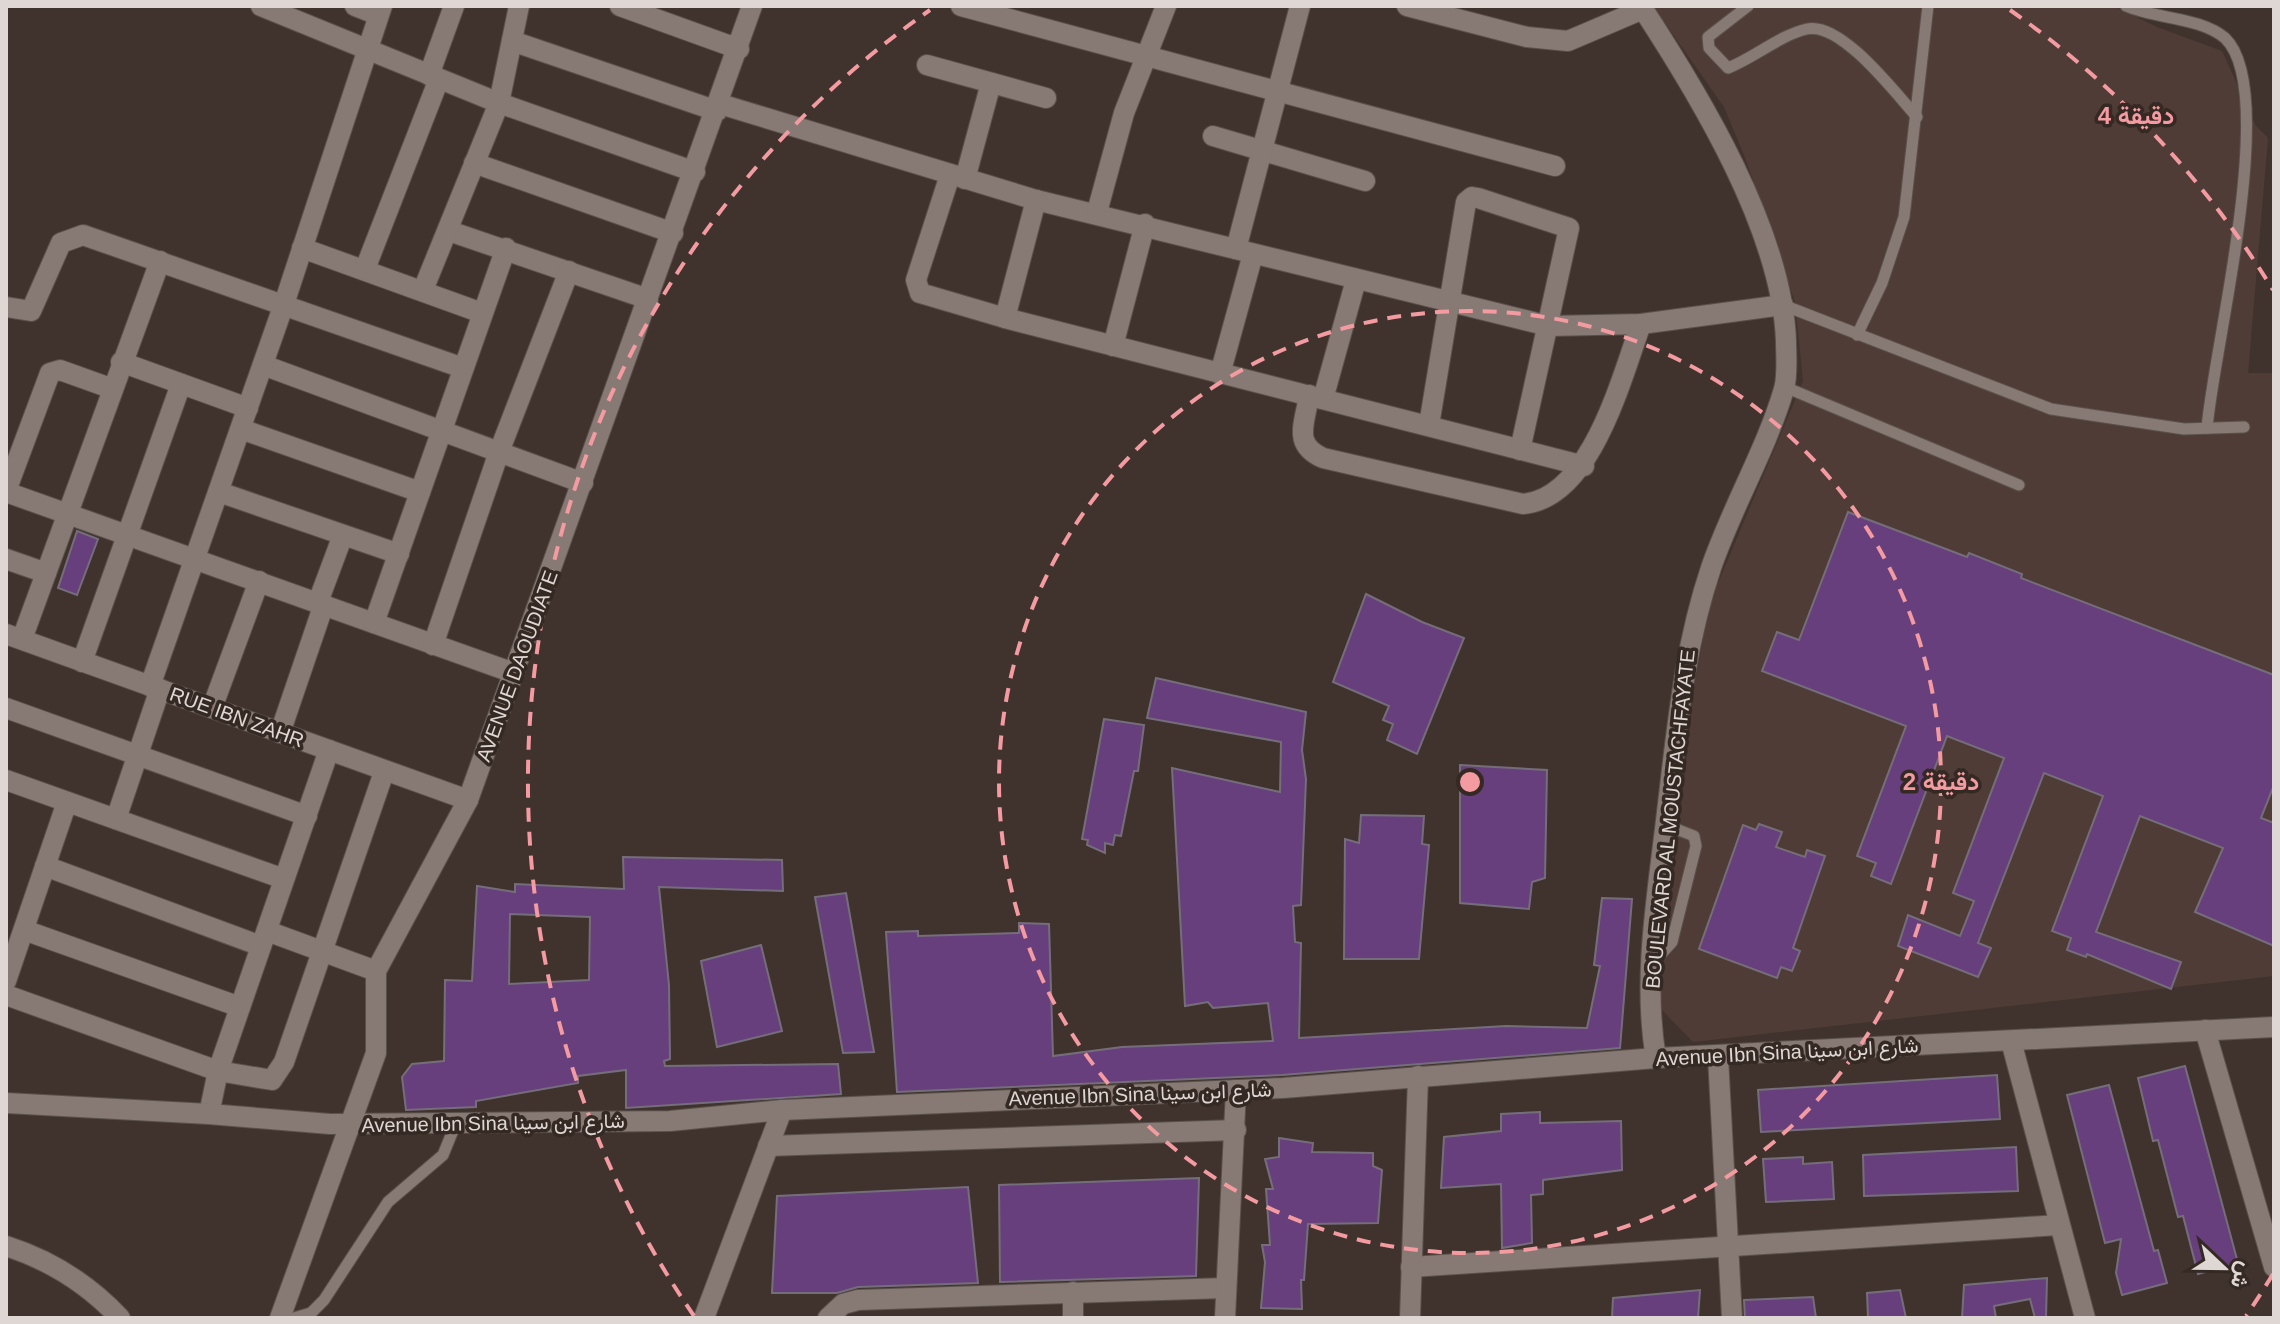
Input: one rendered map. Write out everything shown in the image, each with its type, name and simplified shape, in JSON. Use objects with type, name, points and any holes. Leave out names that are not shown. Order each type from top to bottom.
[{"type":"street","points":[[261,6],[499,103],[695,172]]},
{"type":"street","points":[[116,819],[196,558],[284,304],[380,10],[355,6]]},
{"type":"street","points":[[365,269],[434,77],[454,6]]},
{"type":"street","points":[[423,290],[499,103],[519,6]]},
{"type":"street","points":[[620,6],[739,49]]},
{"type":"street","name":"AVENUE DAOUDIATE","points":[[280,1318],[376,1053],[376,971],[468,800],[719,107],[752,6]]},
{"type":"street","points":[[961,6],[1555,166]]},
{"type":"street","points":[[1097,212],[1124,113],[1166,6]]},
{"type":"street","points":[[1220,374],[1262,152],[1300,6]]},
{"type":"street","points":[[1407,6],[1434,10],[1527,37],[1568,41],[1642,8]]},
{"type":"street","name":"BOULEVARD AL MOUSTACHFAYATE","points":[[1642,8],[1718,131],[1760,231],[1783,305],[1785,387],[1711,567],[1688,642],[1652,957],[1650,1020],[1656,1058]]},
{"type":"street","points":[[512,41],[719,107],[1036,200],[1097,212],[1244,252],[1549,326],[1641,324],[1783,305]]},
{"type":"street","points":[[927,65],[1046,98]]},
{"type":"street","points":[[991,83],[916,287],[926,296],[1584,466]]},
{"type":"street","points":[[1213,136],[1365,181]]},
{"type":"street","points":[[474,163],[673,233]]},
{"type":"street","points":[[1429,425],[1466,202],[1478,198],[1568,226],[1520,450]]},
{"type":"street","points":[[1005,318],[1036,200]]},
{"type":"street","points":[[1113,346],[1145,224]]},
{"type":"street","points":[[449,231],[648,299]]},
{"type":"street","points":[[8,314],[31,311],[61,243],[73,236],[97,238],[463,368]]},
{"type":"street","points":[[302,248],[482,313]]},
{"type":"street","points":[[374,623],[506,248]]},
{"type":"street","points":[[14,637],[46,573],[160,261]]},
{"type":"street","points":[[433,645],[499,452],[569,271]]},
{"type":"street","points":[[1356,280],[1316,397],[1304,446],[1323,458],[1523,504],[1535,503],[1553,494],[1584,466],[1641,324]]},
{"type":"street","points":[[121,362],[248,408]]},
{"type":"street","points":[[263,365],[583,483]]},
{"type":"street","points":[[113,389],[60,370],[50,373],[6,491],[514,673]]},
{"type":"street","points":[[82,662],[181,384]]},
{"type":"street","points":[[241,429],[420,492]]},
{"type":"street","points":[[219,492],[399,554]]},
{"type":"street","points":[[280,733],[343,535]]},
{"type":"street","points":[[6,559],[46,573]]},
{"type":"street","points":[[212,708],[259,581]]},
{"type":"street","name":"RUE IBN ZAHR","points":[[14,637],[468,800]]},
{"type":"street","points":[[6,708],[307,816]]},
{"type":"street","points":[[209,1114],[218,1071],[329,750]]},
{"type":"street","points":[[6,995],[218,1071],[260,1079],[277,1077],[384,772]]},
{"type":"street","points":[[6,780],[284,879]]},
{"type":"street","points":[[6,981],[67,802]]},
{"type":"street","points":[[45,866],[264,938],[376,971]]},
{"type":"street","points":[[24,930],[240,1007]]},
{"type":"street","name":"Avenue Ibn Sina شارع ابن سينا","points":[[6,1103],[351,1124],[670,1121],[782,1110],[1236,1090],[1418,1076],[1504,1073],[1656,1058],[2274,1027]]},
{"type":"street","points":[[2205,1030],[2274,1267]]},
{"type":"street","points":[[2011,1041],[2085,1318]]},
{"type":"street","points":[[1718,1057],[1732,1318]]},
{"type":"street","points":[[1410,1318],[1418,1076]]},
{"type":"street","points":[[1225,1318],[1236,1090]]},
{"type":"street","points":[[704,1318],[782,1110]]},
{"type":"street","points":[[768,1146],[1236,1130]]},
{"type":"street","points":[[1411,1267],[2059,1225]]},
{"type":"street","points":[[6,1246],[48,1264],[93,1290],[119,1318]]},
{"type":"street","points":[[828,1318],[843,1304],[858,1300],[925,1308],[1073,1292],[1226,1288]]},
{"type":"street","points":[[1073,1292],[1073,1318]]},
{"type":"lane","points":[[1748,6],[1708,37],[1709,48],[1728,68],[1809,28],[1830,32],[1855,49],[1917,117]]},
{"type":"lane","points":[[1857,335],[1882,283],[1904,217],[1928,6]]},
{"type":"lane","points":[[2126,6],[2210,30],[2228,40],[2238,61],[2249,104],[2251,150],[2247,193],[2213,370],[2207,428]]},
{"type":"lane","points":[[1783,305],[2051,409],[2157,426],[2244,427]]},
{"type":"lane","points":[[1785,387],[2019,485]]},
{"type":"lane","points":[[1652,957],[1662,953],[1672,942],[1696,846],[1694,836],[1666,825]]},
{"type":"lane","points":[[294,1318],[311,1313],[324,1300],[388,1202],[443,1155],[456,1123]]},
{"type":"shaded area","points":[[1653,6],[2114,6],[2157,27],[2222,51],[2256,126],[2268,138],[2248,373],[2274,373],[2274,976],[1693,1042],[1659,1007],[1695,681],[1710,602],[1803,381],[1795,302],[1746,160],[1724,107]]},
{"type":"building","points":[[1848,512],[1967,557],[1969,553],[2022,574],[2021,578],[2274,675],[2274,785],[2261,818],[2274,823],[2274,946],[2195,912],[2223,848],[2140,816],[2096,932],[2181,962],[2171,989],[2087,954],[2086,957],[2067,950],[2071,938],[2052,931],[2103,796],[2044,773],[1978,943],[1991,948],[1978,977],[1898,946],[1908,915],[1960,936],[1974,901],[1953,893],[2004,758],[1947,736],[1891,884],[1871,876],[1876,863],[1857,856],[1906,726],[1762,671],[1777,632],[1799,640]]},
{"type":"building","points":[[77,531],[98,539],[77,595],[58,588]]},
{"type":"building","points":[[1366,594],[1422,622],[1464,638],[1417,754],[1387,740],[1393,724],[1383,720],[1389,706],[1333,682]]},
{"type":"building","points":[[1156,678],[1306,712],[1302,750],[1306,779],[1301,905],[1293,906],[1295,942],[1301,943],[1299,1038],[1506,1026],[1587,1028],[1600,966],[1594,965],[1602,898],[1632,899],[1620,1048],[1282,1075],[897,1092],[886,932],[918,931],[918,936],[1019,933],[1019,923],[1049,924],[1053,1056],[1122,1047],[1273,1041],[1268,1003],[1213,1008],[1208,1002],[1185,1006],[1172,768],[1280,792],[1281,742],[1147,718]]},
{"type":"building","points":[[1104,719],[1144,725],[1138,771],[1134,771],[1121,836],[1115,835],[1113,845],[1105,843],[1105,853],[1087,845],[1088,840],[1082,839]]},
{"type":"building","points":[[1460,765],[1547,770],[1545,878],[1532,882],[1529,909],[1460,903]]},
{"type":"building","points":[[1361,815],[1424,816],[1422,844],[1429,845],[1419,959],[1344,959],[1345,839],[1359,843]]},
{"type":"building","points":[[1759,824],[1782,832],[1776,847],[1805,857],[1807,850],[1825,856],[1793,948],[1800,951],[1792,971],[1781,967],[1777,978],[1699,949],[1743,825],[1756,830]]},
{"type":"building","points":[[623,857],[782,860],[783,891],[659,887],[669,985],[670,1059],[664,1061],[665,1066],[838,1064],[841,1094],[626,1108],[626,1070],[578,1076],[578,1083],[476,1101],[476,1107],[406,1110],[402,1077],[412,1064],[444,1061],[445,980],[472,981],[477,886],[515,892],[515,884],[624,889]],"holes":[[[510,914],[590,917],[589,980],[509,984]]]},
{"type":"building","points":[[846,893],[874,1052],[843,1053],[815,897]]},
{"type":"building","points":[[761,945],[782,1031],[717,1047],[701,961]]},
{"type":"building","points":[[2185,1066],[2238,1263],[2198,1274],[2183,1216],[2178,1217],[2158,1140],[2153,1141],[2138,1078]]},
{"type":"building","points":[[1997,1075],[2000,1119],[1761,1132],[1758,1090]]},
{"type":"building","points":[[2109,1085],[2154,1251],[2158,1250],[2167,1283],[2122,1295],[2116,1273],[2121,1239],[2105,1243],[2067,1095]]},
{"type":"building","points":[[1540,1112],[1540,1123],[1621,1121],[1622,1170],[1543,1180],[1543,1194],[1531,1195],[1532,1243],[1502,1248],[1501,1184],[1441,1188],[1444,1137],[1501,1131],[1501,1114]]},
{"type":"building","points":[[1279,1138],[1313,1143],[1312,1152],[1373,1153],[1373,1166],[1382,1170],[1378,1223],[1308,1224],[1304,1280],[1301,1280],[1302,1309],[1261,1308],[1265,1262],[1262,1245],[1270,1245],[1266,1189],[1273,1189],[1265,1159],[1279,1157]]},
{"type":"building","points":[[2016,1147],[2018,1191],[1864,1196],[1863,1155]]},
{"type":"building","points":[[1803,1157],[1803,1164],[1832,1162],[1834,1199],[1766,1202],[1763,1159]]},
{"type":"building","points":[[1199,1178],[1196,1276],[1000,1282],[999,1185]]},
{"type":"building","points":[[968,1187],[978,1283],[858,1287],[837,1293],[772,1293],[777,1196]]},
{"type":"building","points":[[2047,1278],[2046,1318],[2035,1318],[2030,1299],[1994,1306],[1996,1318],[1962,1318],[1964,1285]]},
{"type":"building","points":[[1700,1290],[1698,1318],[1612,1318],[1613,1298]]},
{"type":"building","points":[[1900,1290],[1906,1318],[1868,1318],[1867,1293]]},
{"type":"building","points":[[1813,1297],[1816,1318],[1745,1318],[1744,1300]]}]
